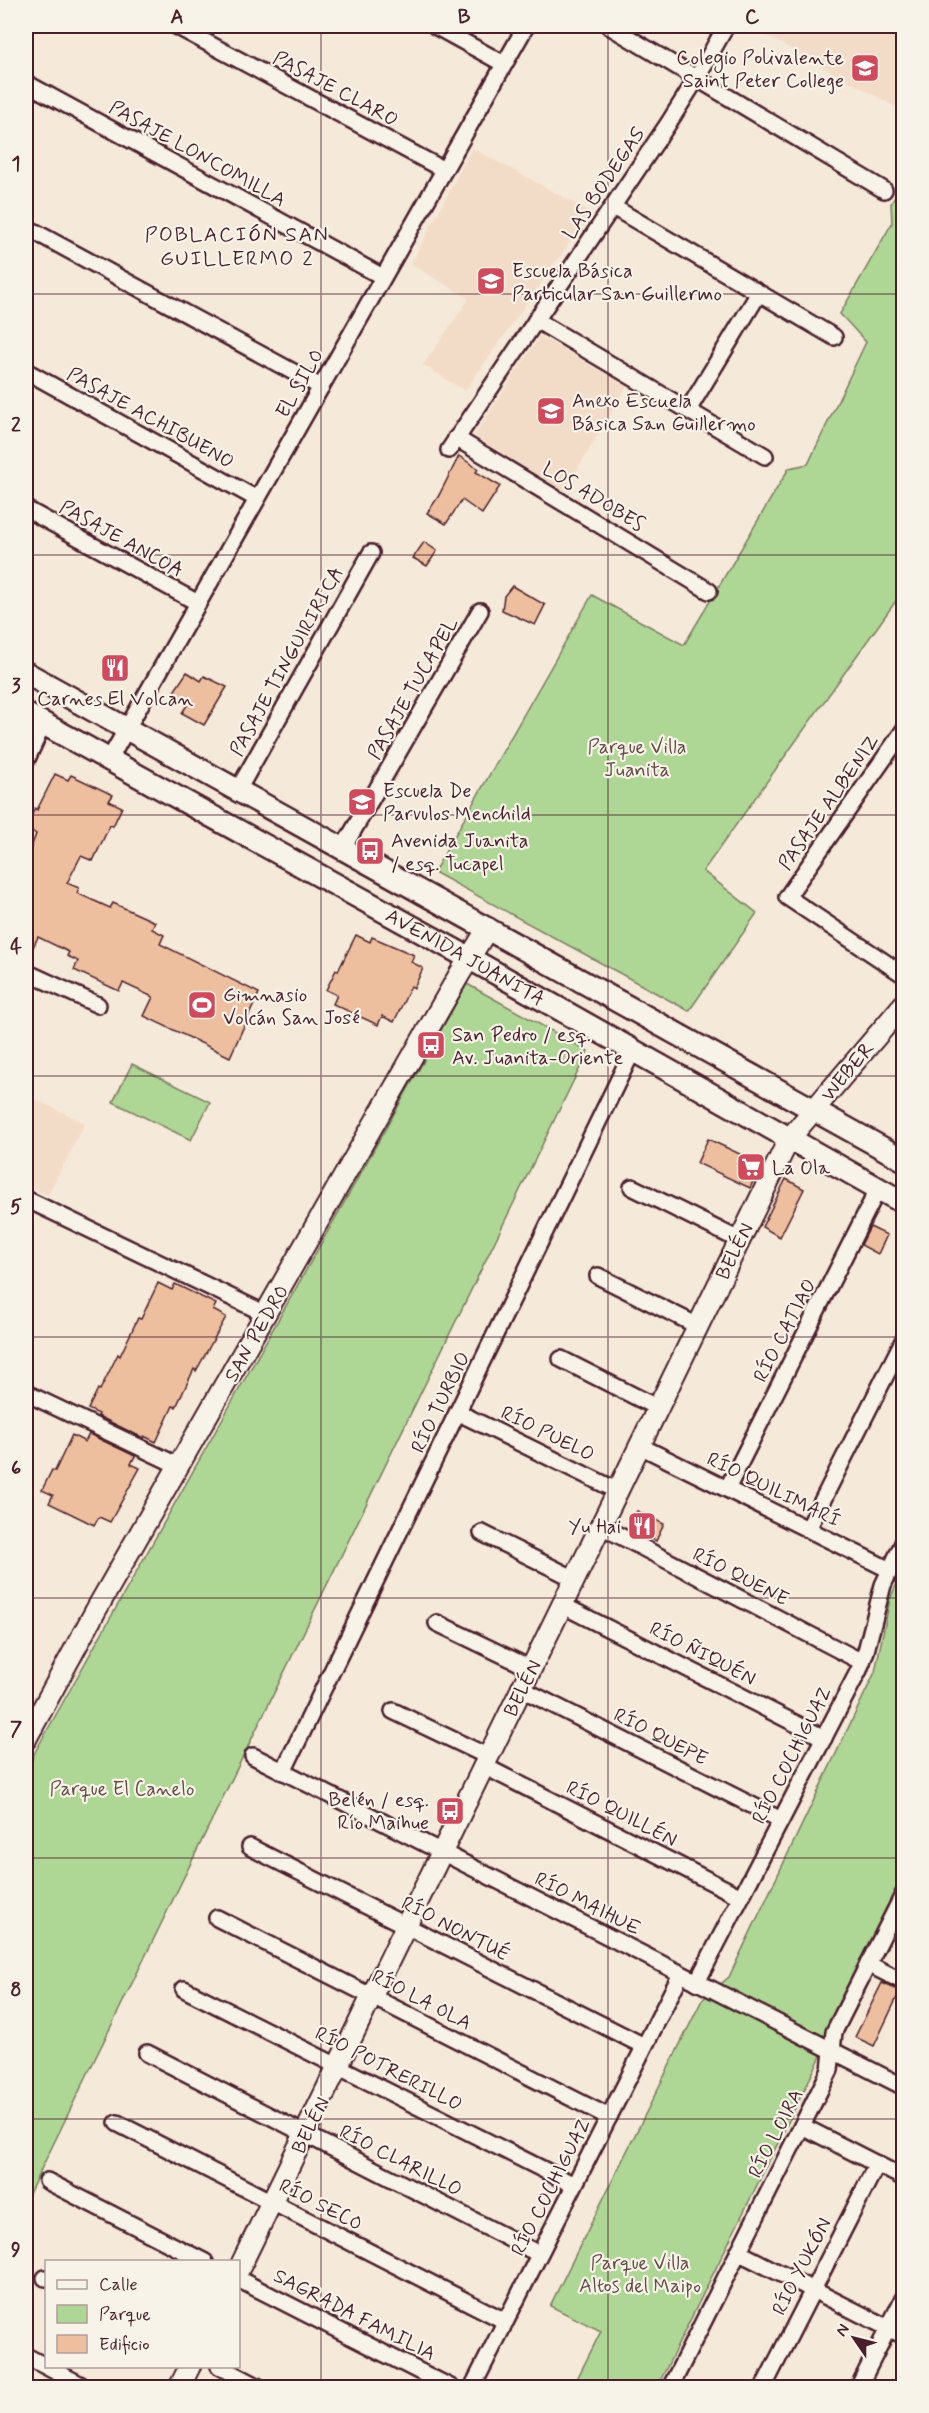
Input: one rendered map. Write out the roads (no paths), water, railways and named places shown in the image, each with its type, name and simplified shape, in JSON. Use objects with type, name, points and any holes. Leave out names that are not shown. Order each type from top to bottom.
[{"type":"main road","name":"AVENIDA JUANITA","points":[[26,673],[903,1160]]},
{"type":"main road","name":"AVENIDA JUANITA","points":[[34,719],[469,958],[903,1203]]},
{"type":"street","name":"PASAJE CLARO","points":[[176,26],[444,170]]},
{"type":"street","points":[[435,26],[504,64]]},
{"type":"street","name":"EL SILO","points":[[109,760],[526,26]]},
{"type":"street","points":[[609,26],[884,190]]},
{"type":"street","name":"LAS BODEGAS","points":[[452,444],[697,78],[726,26]]},
{"type":"street","name":"PASAJE LONCOMILLA","points":[[26,82],[383,277]]},
{"type":"street","points":[[612,207],[834,337]]},
{"type":"street","points":[[26,228],[321,387]]},
{"type":"street","points":[[688,410],[759,293]]},
{"type":"street","points":[[536,320],[765,456]]},
{"type":"street","name":"PASAJE ACHIBUENO","points":[[26,371],[257,499]]},
{"type":"street","name":"LOS ADOBES","points":[[452,444],[709,591]]},
{"type":"street","name":"PASAJE ANCOA","points":[[26,509],[198,603]]},
{"type":"street","name":"PASAJE TINGUIRIRICA","points":[[238,790],[372,553]]},
{"type":"street","name":"PASAJE TUCAPEL","points":[[343,848],[480,611]]},
{"type":"street","points":[[26,761],[34,719]]},
{"type":"street","name":"PASAJE ALBENIZ","points":[[903,730],[787,897],[903,975]]},
{"type":"street","name":"SAN PEDRO","points":[[26,1739],[179,1466],[488,928]]},
{"type":"street","points":[[26,972],[98,1005]]},
{"type":"street","name":"WEBER","points":[[814,1110],[903,1004]]},
{"type":"street","name":"RÍO TURBIO","points":[[283,1772],[633,1050]]},
{"type":"street","name":"BELÉN","points":[[240,2267],[789,1139],[814,1110]]},
{"type":"street","points":[[632,1187],[739,1240]]},
{"type":"street","name":"RÍO CATIAO","points":[[727,1489],[878,1189]]},
{"type":"street","points":[[26,1199],[266,1314]]},
{"type":"street","points":[[598,1276],[698,1326]]},
{"type":"street","points":[[808,1529],[903,1339]]},
{"type":"street","points":[[561,1359],[658,1408]]},
{"type":"street","points":[[26,1393],[179,1466]]},
{"type":"street","name":"RÍO PUELO","points":[[459,1413],[618,1491]]},
{"type":"street","name":"RÍO QUILIMARÍ","points":[[640,1446],[890,1570]]},
{"type":"street","name":"RÍO QUENE","points":[[600,1526],[862,1662]]},
{"type":"street","points":[[482,1533],[575,1579]]},
{"type":"street","name":"RÍO COCHIGUAZ","points":[[697,1982],[862,1662],[890,1570],[903,1541]]},
{"type":"street","name":"RÍO ÑIQUÉN","points":[[562,1605],[824,1738]]},
{"type":"street","points":[[437,1623],[532,1669]]},
{"type":"street","name":"RÍO QUEPE","points":[[522,1689],[781,1820]]},
{"type":"street","name":"RÍO QUILLÉN","points":[[393,1711],[741,1897]]},
{"type":"street","name":"RÍO MAIHUE","points":[[253,1756],[903,2086]]},
{"type":"street","name":"RÍO NONTUÉ","points":[[250,1846],[644,2046]]},
{"type":"street","name":"RÍO LOIRA","points":[[670,2388],[830,2070],[834,2032],[903,1893]]},
{"type":"street","name":"RÍO LA OLA","points":[[217,1918],[609,2117]]},
{"type":"street","points":[[868,1964],[903,1982]]},
{"type":"street","name":"RÍO COCHIGUAZ","points":[[472,2388],[681,1974]]},
{"type":"street","name":"RÍO POTRERILLO","points":[[184,1989],[574,2185]]},
{"type":"street","name":"RÍO CLARILLO","points":[[147,2053],[539,2254]]},
{"type":"street","name":"RÍO SECO","points":[[117,2123],[505,2321]]},
{"type":"street","points":[[801,2126],[903,2178]]},
{"type":"street","name":"RÍO YUKÓN","points":[[763,2388],[877,2164]]},
{"type":"street","points":[[47,2181],[201,2260]]},
{"type":"street","points":[[738,2252],[903,2336]]},
{"type":"street","name":"SAGRADA FAMILIA","points":[[240,2280],[452,2388]]},
{"type":"street","points":[[858,2388],[903,2297]]},
{"type":"street","points":[[26,2356],[45,2366]]},
{"type":"street","points":[[49,2368],[87,2388]]},
{"type":"street","points":[[179,2388],[189,2368]]},
{"type":"street","points":[[221,2368],[261,2388]]},
{"type":"place","name":"Colegio Polivalente Saint Peter College","points":[[865,68]]},
{"type":"place","name":"Escuela Básica Particular San Guillermo","points":[[491,281]]},
{"type":"place","name":"Anexo Escuela Básica San Guillermo","points":[[551,411]]},
{"type":"place","name":"Carnes El Volcan","points":[[115,668]]},
{"type":"place","name":"Escuela De Parvulos Menchild","points":[[362,802]]},
{"type":"place","name":"Avenida Juanita / esq. Tucapel","points":[[370,851]]},
{"type":"place","name":"Gimnasio Volcán San José","points":[[202,1005]]},
{"type":"place","name":"San Pedro / esq. Av. Juanita-Oriente","points":[[431,1045]]},
{"type":"place","name":"La Ola","points":[[751,1167]]},
{"type":"place","name":"Yu Hai","points":[[642,1526]]},
{"type":"place","name":"Belén / esq. Río Maihue","points":[[450,1811]]},
{"type":"district","name":"POBLACIÓN SAN GUILLERMO 2","points":[[237,246]]},
{"type":"park label","name":"Parque Villa Juanita","points":[[637,758]]},
{"type":"park label","name":"Parque El Canelo","points":[[122,1788]]},
{"type":"park label","name":"Parque Villa Altos del Maipo","points":[[640,2274]]}]
